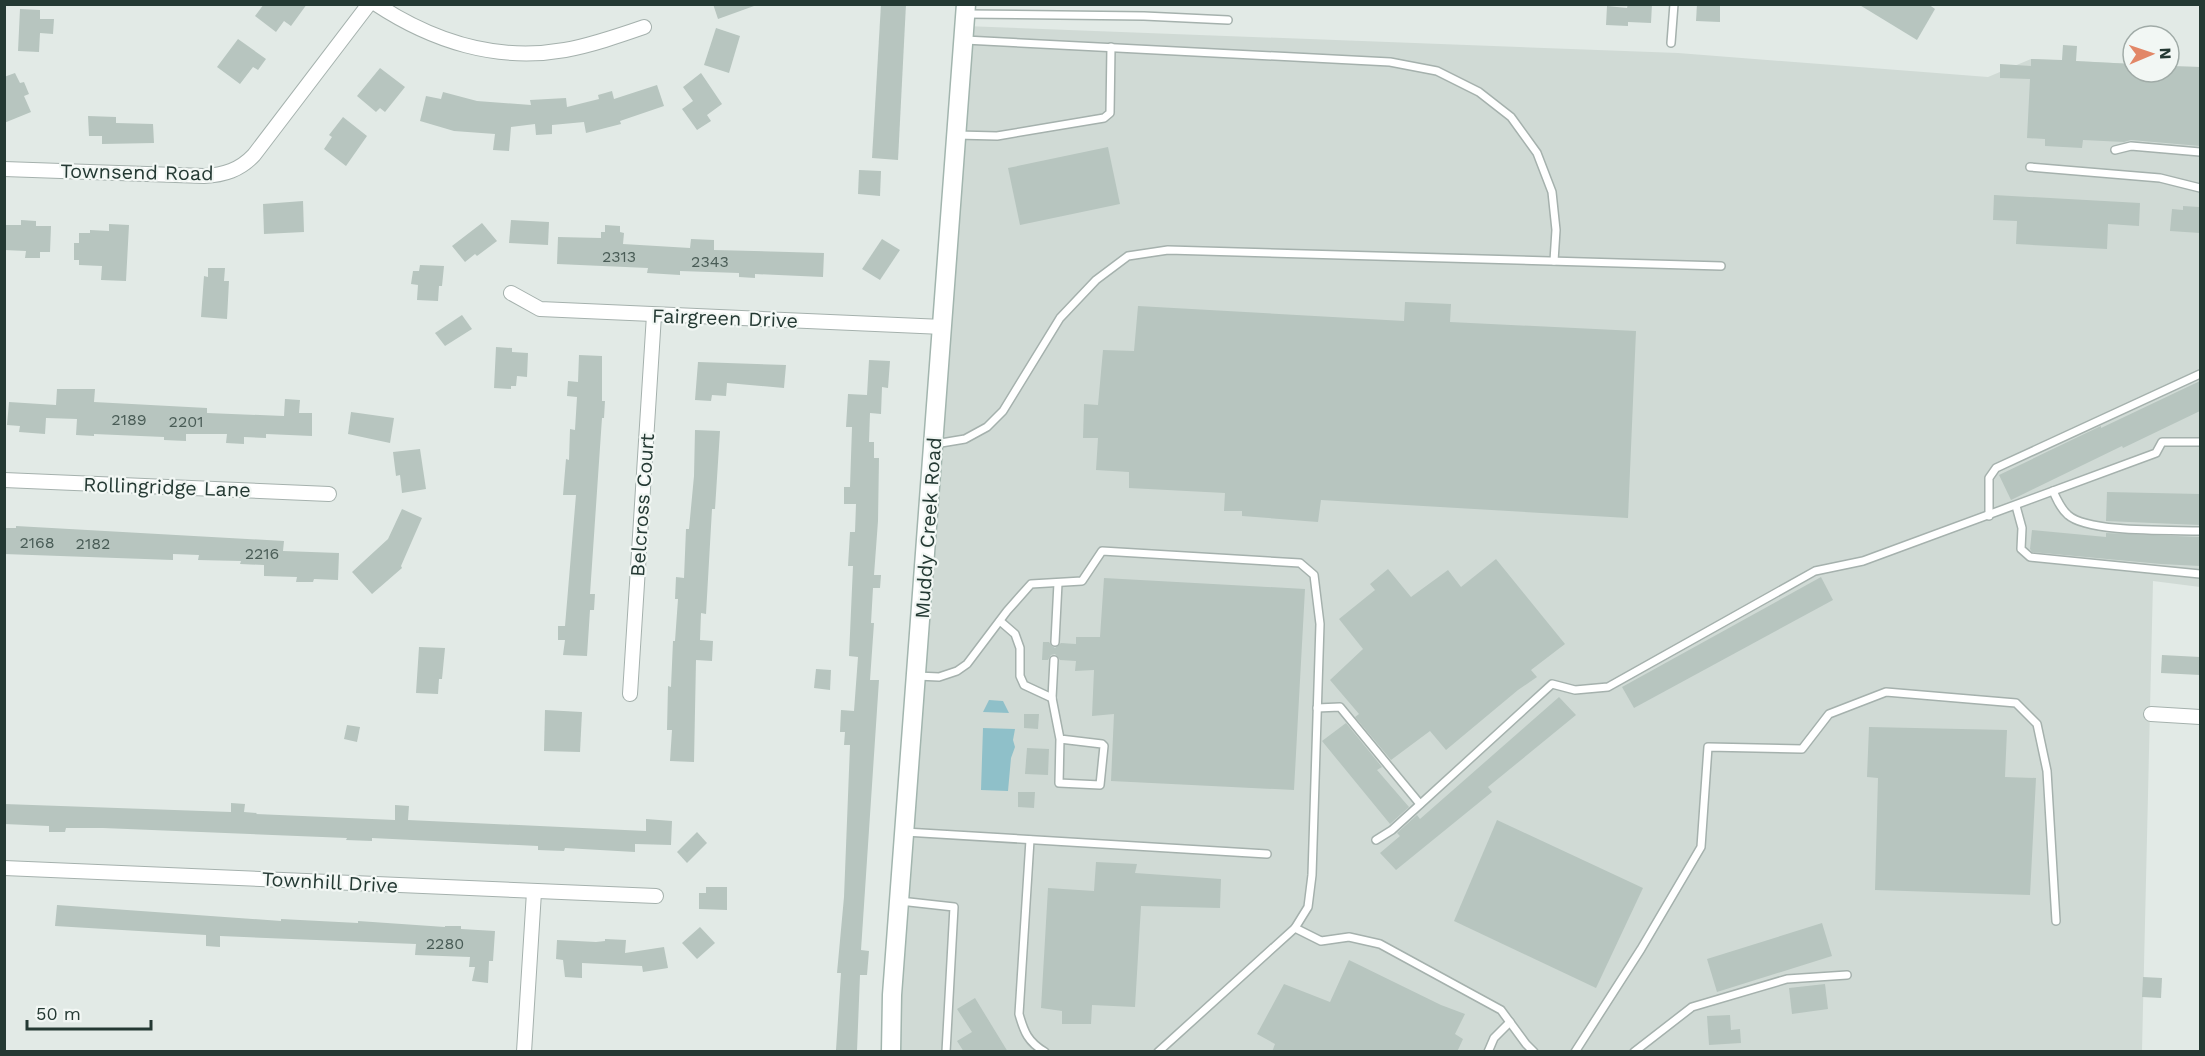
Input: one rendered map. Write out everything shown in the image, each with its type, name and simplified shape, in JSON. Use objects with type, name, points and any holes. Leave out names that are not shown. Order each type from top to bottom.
[{"type":"street","name":"Townsend Road","points":[[4,169],[204,176],[234,171],[247,163],[254,155],[369,4]]},
{"type":"street","points":[[376,4],[404,23],[432,36],[493,51],[532,53],[563,51],[593,44],[644,27]]},
{"type":"street","name":"Muddy Creek Road","points":[[891,1052],[892,994],[966,9]]},
{"type":"street","name":"Fairgreen Drive","points":[[511,293],[540,309],[943,327]]},
{"type":"street","name":"Belcross Court","points":[[630,694],[654,315]]},
{"type":"street","name":"Rollingridge Lane","points":[[4,480],[329,494]]},
{"type":"street","points":[[2151,714],[2200,717]]},
{"type":"street","name":"Townhill Drive","points":[[4,868],[656,896]]},
{"type":"street","points":[[524,1052],[534,892]]},
{"type":"lane","points":[[1671,43],[1674,4]]},
{"type":"lane","points":[[966,9],[1228,20]]},
{"type":"lane","points":[[964,40],[1390,62],[1437,71],[1479,92],[1511,117],[1538,153],[1552,192],[1556,230],[1554,261]]},
{"type":"lane","points":[[957,135],[997,136],[1104,118],[1110,113],[1111,47]]},
{"type":"lane","points":[[2115,150],[2131,147],[2200,152]]},
{"type":"lane","points":[[2030,167],[2160,178],[2200,188]]},
{"type":"lane","points":[[934,444],[965,439],[987,427],[1003,411],[1060,318],[1096,280],[1128,256],[1168,250],[1721,266]]},
{"type":"lane","points":[[1989,516],[1989,478],[1996,468],[2200,374]]},
{"type":"lane","points":[[1376,840],[1392,830],[1552,684],[1575,690],[1608,687],[1815,571],[1863,561],[2016,506],[2156,453],[2162,442],[2200,442]]},
{"type":"lane","points":[[2053,492],[2069,516],[2096,526],[2200,531]]},
{"type":"lane","points":[[2016,506],[2022,528],[2021,549],[2030,558],[2200,574]]},
{"type":"lane","points":[[916,676],[939,676],[957,671],[967,664],[999,621],[1031,584],[1082,581],[1102,551],[1300,563],[1314,575],[1320,624],[1312,875],[1308,907],[1295,928],[1158,1052]]},
{"type":"lane","points":[[1055,642],[1058,583]]},
{"type":"lane","points":[[999,621],[1016,634],[1020,648],[1020,676],[1024,685],[1052,698]]},
{"type":"lane","points":[[1054,660],[1052,698],[1060,739],[1059,783],[1100,785],[1104,746],[1060,739]]},
{"type":"lane","points":[[1575,1052],[1641,949],[1701,847],[1708,747],[1802,749],[1829,714],[1886,692],[2016,704],[2037,724],[2047,771],[2056,921]]},
{"type":"lane","points":[[1317,708],[1340,707],[1420,804]]},
{"type":"lane","points":[[905,832],[1267,854]]},
{"type":"lane","points":[[1030,840],[1019,1014],[1024,1034],[1034,1046],[1045,1052]]},
{"type":"lane","points":[[900,901],[954,907],[946,1052]]},
{"type":"lane","points":[[1295,928],[1321,940],[1349,937],[1380,944],[1501,1010],[1534,1052]]},
{"type":"lane","points":[[1634,1052],[1692,1006],[1787,979],[1847,975]]},
{"type":"lane","points":[[1488,1052],[1494,1038],[1510,1022]]},
{"type":"shaded area","points":[[965,26],[1678,53],[1988,77],[2031,59],[2121,63],[2121,84],[2181,84],[2181,66],[2200,67],[2200,587],[2153,581],[2142,1051],[891,1052]]},
{"type":"water","points":[[989,700],[1003,701],[1009,713],[983,712]]},
{"type":"water","points":[[983,728],[1015,729],[1013,740],[1015,747],[1011,758],[1008,791],[981,790]]},
{"type":"building","points":[[264,4],[307,4],[291,26],[284,21],[276,32],[255,16]]},
{"type":"building","points":[[713,4],[754,4],[754,6],[718,19]]},
{"type":"building","points":[[881,4],[906,4],[898,160],[872,158]]},
{"type":"building","points":[[1628,4],[1652,4],[1651,23],[1628,22],[1628,26],[1606,25],[1607,6],[1627,8]]},
{"type":"building","points":[[1697,4],[1720,4],[1720,22],[1696,21]]},
{"type":"building","points":[[1858,4],[1928,4],[1935,9],[1917,40]]},
{"type":"building","points":[[20,9],[40,10],[40,19],[54,19],[53,34],[40,33],[39,52],[18,51]]},
{"type":"building","points":[[716,28],[740,36],[729,73],[704,65]]},
{"type":"building","points":[[238,39],[266,59],[258,70],[253,67],[240,84],[217,67]]},
{"type":"building","points":[[2063,45],[2077,46],[2076,61],[2121,63],[2121,84],[2181,84],[2181,66],[2200,67],[2200,146],[2131,140],[2124,142],[2083,140],[2082,148],[2045,146],[2045,139],[2027,138],[2030,79],[2000,78],[2000,64],[2031,66],[2031,59],[2062,60]]},
{"type":"building","points":[[380,68],[405,87],[385,112],[380,108],[376,112],[357,96]]},
{"type":"building","points":[[15,73],[20,83],[24,82],[29,94],[24,96],[31,112],[4,123],[4,77]]},
{"type":"building","points":[[701,73],[722,104],[707,115],[711,121],[697,130],[682,109],[693,101],[683,87]]},
{"type":"building","points":[[657,85],[664,106],[620,121],[621,124],[586,133],[584,122],[552,125],[552,134],[536,135],[535,124],[511,127],[509,151],[493,150],[495,134],[454,131],[420,121],[426,96],[441,99],[443,92],[477,101],[531,105],[530,100],[566,98],[567,107],[599,99],[598,95],[612,91],[614,99]]},
{"type":"building","points":[[88,116],[116,117],[116,123],[153,124],[154,143],[102,144],[102,136],[89,136]]},
{"type":"building","points":[[343,117],[367,136],[346,166],[324,149],[332,137],[329,135]]},
{"type":"building","points":[[1108,147],[1120,204],[1020,225],[1008,168]]},
{"type":"building","points":[[859,170],[881,171],[880,196],[858,194]]},
{"type":"building","points":[[1994,195],[2140,203],[2139,226],[2108,224],[2107,249],[2016,244],[2017,221],[1993,220]]},
{"type":"building","points":[[303,201],[304,232],[264,234],[263,204]]},
{"type":"building","points":[[2183,206],[2199,207],[2200,233],[2170,231],[2172,209],[2183,210]]},
{"type":"building","points":[[21,220],[36,221],[36,226],[51,226],[50,252],[40,252],[40,258],[25,258],[26,251],[4,250],[4,225],[21,225]]},
{"type":"building","points":[[511,220],[549,222],[548,245],[509,243]]},
{"type":"building","points":[[482,223],[497,241],[465,262],[452,246]]},
{"type":"building","points":[[109,224],[129,225],[126,281],[101,280],[102,266],[79,265],[79,260],[74,260],[74,243],[79,243],[79,233],[90,233],[90,230],[109,231]]},
{"type":"building","points":[[605,225],[620,226],[620,232],[624,233],[623,244],[690,248],[691,239],[714,240],[714,250],[824,253],[823,277],[755,274],[755,278],[739,277],[739,273],[680,271],[680,275],[647,273],[648,268],[557,264],[558,237],[601,238],[601,232],[605,232]]},
{"type":"building","points":[[882,239],[900,250],[880,280],[862,269]]},
{"type":"building","points":[[420,265],[444,266],[438,301],[417,300],[418,285],[411,284],[413,271],[419,271]]},
{"type":"building","points":[[208,268],[225,268],[224,281],[229,281],[227,319],[201,317],[204,276],[208,277]]},
{"type":"building","points":[[1405,302],[1451,304],[1450,322],[1636,331],[1628,518],[1321,500],[1318,522],[1242,516],[1242,511],[1224,511],[1225,493],[1129,488],[1129,472],[1096,470],[1098,438],[1083,438],[1084,404],[1098,405],[1103,350],[1134,351],[1138,306],[1404,321]]},
{"type":"building","points":[[462,315],[472,329],[445,346],[435,333]]},
{"type":"building","points":[[496,347],[512,348],[512,352],[528,353],[527,377],[517,376],[516,386],[511,386],[511,389],[494,388]]},
{"type":"building","points":[[579,355],[602,356],[602,401],[605,401],[590,594],[595,594],[594,610],[590,610],[587,656],[563,655],[565,640],[558,640],[558,626],[565,626],[576,495],[563,495],[566,459],[569,460],[570,429],[575,430],[577,397],[567,396],[568,381],[578,382]]},
{"type":"building","points":[[869,360],[890,361],[888,388],[882,387],[881,414],[870,413],[869,442],[874,442],[874,458],[879,458],[874,575],[881,575],[880,588],[873,588],[871,623],[874,623],[870,680],[879,680],[861,950],[869,951],[867,975],[860,975],[857,1051],[836,1050],[841,973],[837,973],[844,897],[850,745],[844,745],[845,732],[840,732],[841,710],[854,711],[858,657],[849,656],[853,566],[848,566],[850,532],[855,532],[856,504],[844,504],[844,487],[850,487],[852,427],[846,427],[848,394],[867,395]]},
{"type":"building","points":[[698,362],[786,365],[784,388],[727,383],[726,396],[712,395],[711,401],[695,400]]},
{"type":"building","points":[[2200,381],[2200,411],[2011,500],[1999,475]]},
{"type":"building","points":[[57,389],[95,389],[94,402],[207,408],[207,413],[284,416],[285,399],[300,400],[299,413],[312,413],[312,436],[266,434],[266,438],[244,437],[244,444],[226,443],[227,434],[186,434],[186,441],[164,440],[164,437],[76,435],[77,419],[46,418],[45,434],[19,432],[20,426],[7,425],[9,402],[56,405]]},
{"type":"building","points":[[351,412],[394,418],[390,443],[348,434]]},
{"type":"building","points":[[695,430],[720,431],[715,509],[712,509],[706,614],[701,613],[700,640],[713,641],[712,661],[696,660],[694,762],[670,761],[672,730],[667,730],[668,686],[671,687],[678,599],[675,599],[676,577],[684,578],[686,529],[689,529],[694,476]]},
{"type":"building","points":[[420,449],[426,489],[402,493],[400,475],[396,476],[393,452]]},
{"type":"building","points":[[2107,492],[2200,494],[2200,525],[2106,521]]},
{"type":"building","points":[[402,509],[422,518],[402,568],[372,594],[352,572],[388,539]]},
{"type":"building","points":[[16,526],[284,541],[283,551],[339,553],[338,580],[314,579],[313,582],[296,582],[297,577],[264,576],[264,565],[240,564],[241,561],[198,560],[199,555],[173,554],[173,560],[4,554],[4,528],[16,528]]},
{"type":"building","points":[[2032,530],[2106,537],[2106,533],[2200,537],[2200,566],[2032,552],[2030,549]]},
{"type":"building","points":[[1496,559],[1565,644],[1531,670],[1537,677],[1446,750],[1430,731],[1391,760],[1355,717],[1359,714],[1330,680],[1363,649],[1339,619],[1375,590],[1370,584],[1388,569],[1411,597],[1448,570],[1461,587]]},
{"type":"building","points":[[1821,577],[1833,600],[1634,708],[1622,687]]},
{"type":"building","points":[[1104,578],[1305,589],[1294,790],[1111,781],[1114,714],[1092,716],[1094,670],[1075,671],[1076,661],[1060,660],[1055,654],[1051,655],[1048,660],[1042,660],[1043,642],[1049,642],[1055,648],[1061,643],[1076,644],[1076,637],[1100,637]]},
{"type":"building","points":[[419,647],[445,648],[438,694],[416,693]]},
{"type":"building","points":[[2162,655],[2200,657],[2200,675],[2161,673]]},
{"type":"building","points":[[816,669],[831,670],[830,690],[814,688]]},
{"type":"building","points":[[1559,697],[1576,715],[1488,787],[1492,792],[1396,870],[1380,853],[1400,836],[1397,833],[1417,815],[1420,819]]},
{"type":"building","points":[[545,710],[582,712],[580,752],[544,751]]},
{"type":"building","points":[[1024,714],[1039,714],[1038,729],[1024,728]]},
{"type":"building","points":[[1346,723],[1382,767],[1377,770],[1409,807],[1390,824],[1322,741]]},
{"type":"building","points":[[347,725],[360,727],[357,742],[344,739]]},
{"type":"building","points":[[1869,727],[2007,730],[2005,777],[2036,778],[2030,895],[1875,890],[1878,778],[1867,777]]},
{"type":"building","points":[[1027,748],[1049,749],[1048,775],[1025,774]]},
{"type":"building","points":[[1018,792],[1035,792],[1034,808],[1018,807]]},
{"type":"building","points":[[231,803],[245,804],[244,812],[256,814],[395,820],[395,805],[409,806],[408,820],[646,831],[646,819],[672,821],[671,845],[635,844],[635,852],[565,848],[564,851],[538,850],[538,846],[372,838],[372,841],[346,840],[347,838],[103,828],[66,828],[65,832],[49,832],[49,826],[4,824],[4,804],[231,812]]},
{"type":"building","points":[[1497,820],[1643,888],[1596,988],[1454,921]]},
{"type":"building","points":[[697,832],[707,843],[687,863],[677,852]]},
{"type":"building","points":[[1096,862],[1137,864],[1135,873],[1221,879],[1220,908],[1141,906],[1135,1007],[1092,1005],[1091,1024],[1062,1024],[1062,1011],[1041,1008],[1048,888],[1094,891]]},
{"type":"building","points":[[706,887],[727,887],[727,910],[699,909],[699,893],[706,893]]},
{"type":"building","points":[[57,905],[281,921],[281,919],[358,923],[358,921],[461,926],[461,929],[495,931],[493,961],[489,961],[488,983],[472,981],[475,967],[469,967],[470,957],[415,955],[416,944],[220,936],[220,947],[206,946],[206,935],[55,926]]},
{"type":"building","points":[[1822,923],[1832,956],[1717,992],[1707,959]]},
{"type":"building","points":[[700,927],[715,943],[697,959],[682,943]]},
{"type":"building","points":[[605,939],[626,940],[625,953],[664,947],[668,968],[643,972],[642,966],[582,963],[582,978],[565,977],[563,960],[556,959],[557,940],[596,942],[605,941]]},
{"type":"building","points":[[1349,960],[1441,1005],[1465,1014],[1455,1034],[1463,1039],[1457,1052],[1272,1052],[1275,1044],[1257,1034],[1284,984],[1330,1002]]},
{"type":"building","points":[[2143,977],[2162,978],[2161,998],[2142,997]]},
{"type":"building","points":[[1825,984],[1828,1009],[1792,1014],[1789,988]]},
{"type":"building","points":[[975,998],[1008,1052],[964,1052],[957,1041],[972,1032],[957,1009]]},
{"type":"building","points":[[1730,1015],[1731,1030],[1740,1029],[1741,1043],[1709,1045],[1707,1016]]}]
